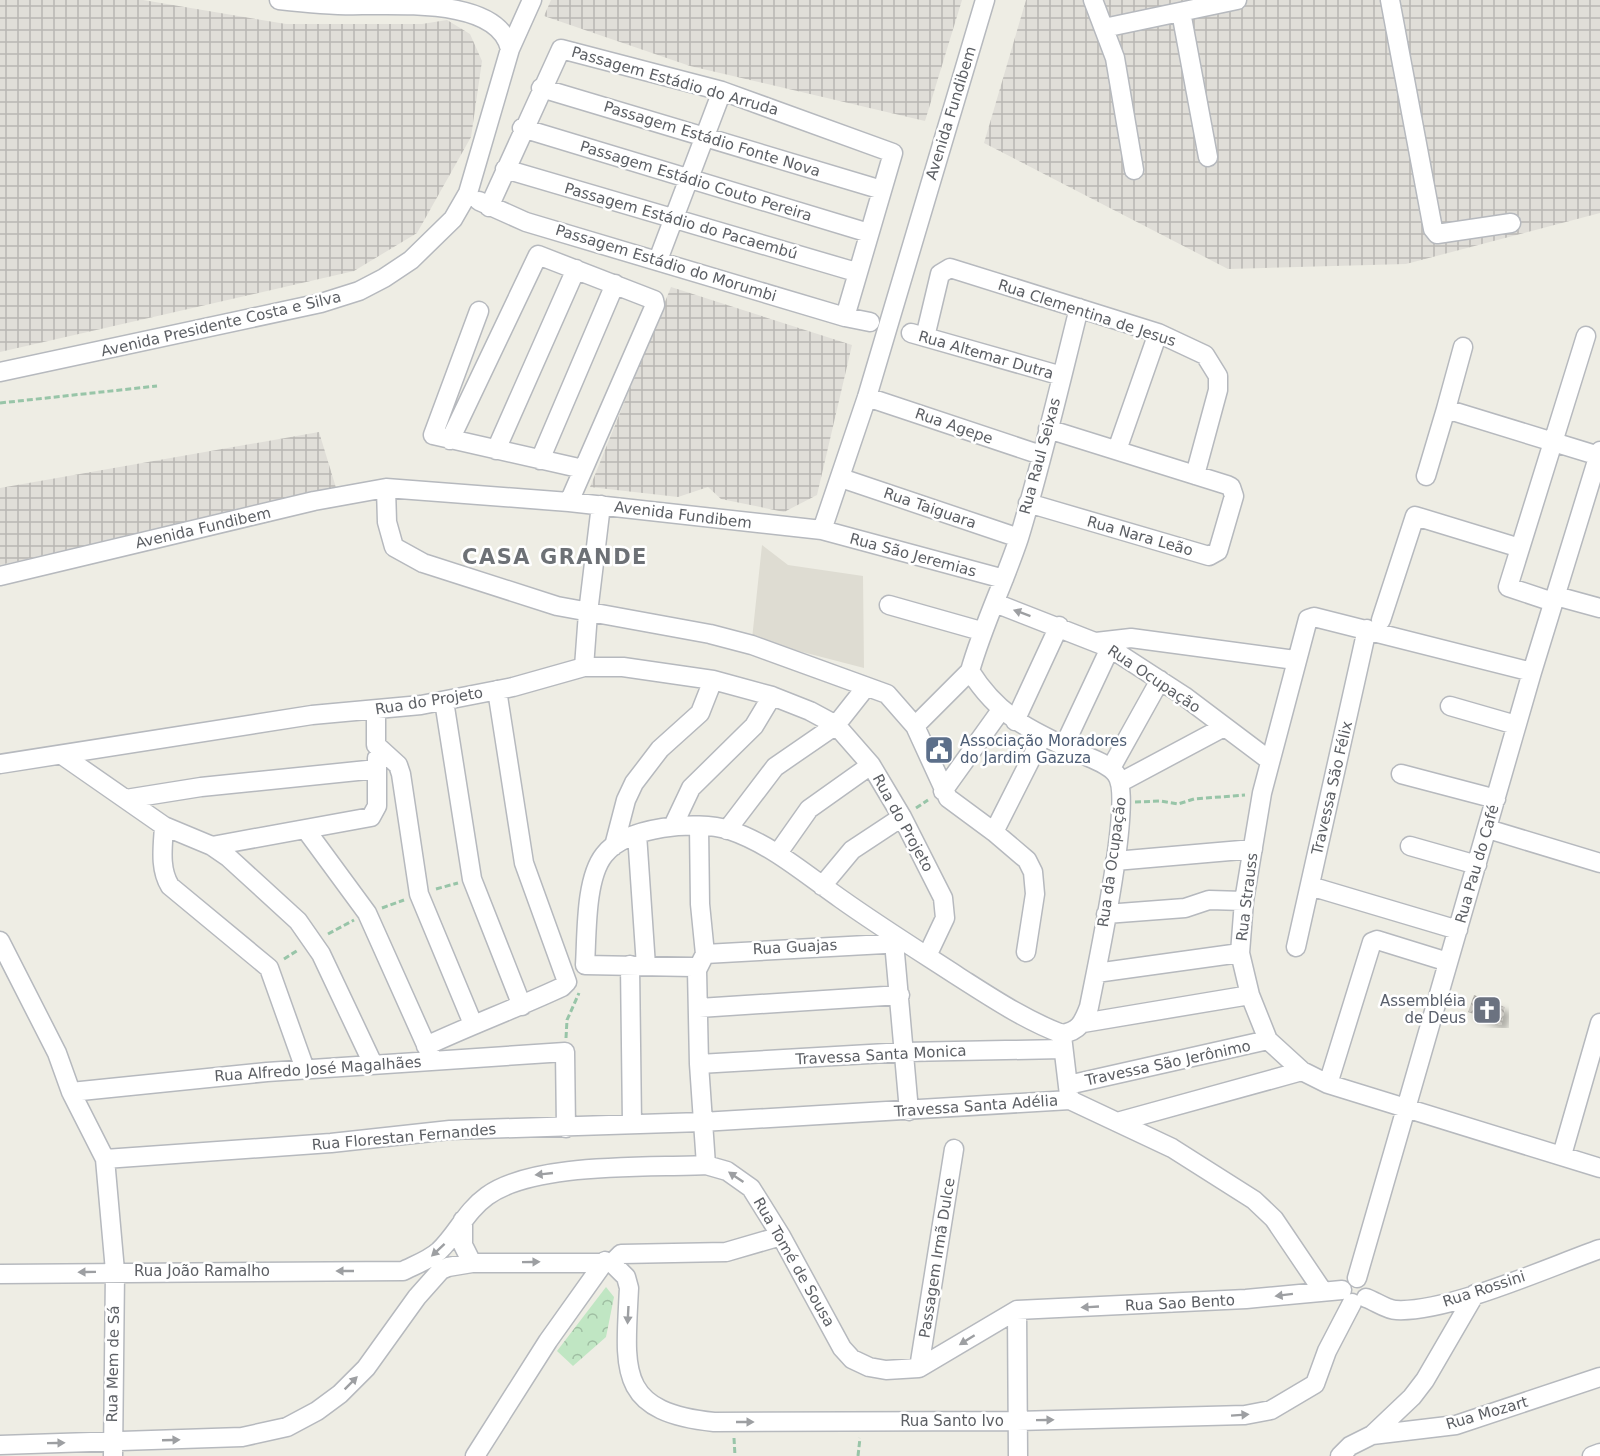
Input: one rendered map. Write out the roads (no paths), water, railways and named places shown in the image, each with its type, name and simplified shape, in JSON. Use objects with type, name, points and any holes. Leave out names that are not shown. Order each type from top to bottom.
[{"type":"street","points":[[280,0],[360,3],[446,1],[489,15],[505,31],[510,49]]},
{"type":"street","name":"Avenida Presidente Costa e Silva","points":[[0,372],[321,303],[359,291],[411,260],[453,219],[468,193],[510,49],[532,0]]},
{"type":"street","name":"Avenida Fundibem","points":[[0,576],[314,501],[386,488],[602,505],[822,530],[867,397],[985,0]]},
{"type":"street","points":[[1093,0],[1115,58],[1134,170]]},
{"type":"street","points":[[1104,28],[1237,0]]},
{"type":"street","points":[[1390,0],[1432,229],[1437,234],[1450,234],[1511,223]]},
{"type":"street","points":[[1181,12],[1208,157]]},
{"type":"street","name":"Passagem Estádio do Arruda","points":[[489,207],[522,129],[559,50],[562,48],[722,91],[891,150],[894,156],[856,272],[845,317]]},
{"type":"street","name":"Passagem Estádio Fonte Nova","points":[[541,88],[882,190]]},
{"type":"street","points":[[658,260],[722,91]]},
{"type":"street","name":"Passagem Estádio Couto Pereira","points":[[522,129],[869,233]]},
{"type":"street","name":"Passagem Estádio do Pacaembú","points":[[505,169],[856,272]]},
{"type":"street","name":"Passagem Estádio do Morumbi","points":[[468,193],[489,207],[526,222],[845,317],[870,322]]},
{"type":"street","points":[[450,440],[536,256],[542,255],[654,300],[655,305],[569,502]]},
{"type":"street","points":[[496,450],[576,268]]},
{"type":"street","name":"Rua Clementina de Jesus","points":[[918,335],[940,274],[950,268],[1158,333],[1205,355],[1218,376],[1218,390],[1195,475]]},
{"type":"street","points":[[540,460],[615,284]]},
{"type":"street","name":"Rua Raul Seixas","points":[[995,603],[1019,538],[1079,308]]},
{"type":"street","points":[[479,311],[433,433],[450,440],[583,469]]},
{"type":"street","points":[[1117,450],[1158,333]]},
{"type":"street","name":"Rua Altemar Dutra","points":[[918,335],[1062,376]]},
{"type":"street","points":[[1586,336],[1508,587],[1600,608]]},
{"type":"street","points":[[1426,477],[1463,347]]},
{"type":"street","name":"Rua Agepe","points":[[867,397],[1041,455]]},
{"type":"street","points":[[1446,409],[1554,442],[1599,453]]},
{"type":"street","points":[[1048,429],[1195,475]]},
{"type":"street","name":"Rua Pau do Café","points":[[1353,1297],[1367,1285],[1357,1278],[1404,1106],[1599,453]]},
{"type":"street","name":"Rua Nara Leão","points":[[1028,504],[1213,556],[1218,551],[1234,491],[1227,485],[1195,475]]},
{"type":"street","name":"Rua Taiguara","points":[[841,478],[1019,538]]},
{"type":"street","points":[[386,488],[387,522],[394,547],[408,557],[557,606],[710,634],[752,645],[887,694],[915,726],[948,798],[1027,860],[1033,872],[1035,894],[1026,951]]},
{"type":"street","points":[[584,667],[588,613],[602,505]]},
{"type":"street","name":"Travessa São Félix","points":[[1296,947],[1374,625],[1415,516],[1520,548]]},
{"type":"street","name":"Rua São Jeremias","points":[[822,530],[1004,579]]},
{"type":"street","points":[[915,726],[970,671],[981,631],[995,603]]},
{"type":"street","name":"Rua Ocupação","points":[[995,603],[1103,645],[1160,680],[1269,760]]},
{"type":"street","points":[[889,605],[981,631]]},
{"type":"street","name":"Rua Strauss","points":[[1374,625],[1314,617],[1305,621],[1269,760],[1244,901],[1240,953],[1250,994],[1268,1040],[1302,1071],[1328,1084],[1600,1168]]},
{"type":"street","points":[[1374,625],[1532,672]]},
{"type":"street","points":[[943,791],[1008,715],[1059,626]]},
{"type":"street","points":[[1064,746],[1103,645],[1131,638],[1295,660]]},
{"type":"street","name":"Rua do Projeto","points":[[0,764],[312,715],[376,711],[444,700],[497,690],[584,667],[623,667],[713,680],[772,696],[810,711],[836,725],[871,765],[903,817],[946,908],[945,918],[927,956]]},
{"type":"street","points":[[970,671],[988,697],[1008,715],[1042,737],[1064,746],[1116,775]]},
{"type":"street","points":[[614,846],[626,800],[634,783],[660,749],[700,713],[713,680]]},
{"type":"street","points":[[1116,775],[1160,680]]},
{"type":"street","points":[[727,830],[775,767],[836,725],[866,687]]},
{"type":"street","points":[[306,830],[368,913],[429,1053],[473,1024],[522,1006],[562,987],[567,982],[524,863],[497,690]]},
{"type":"street","points":[[673,826],[691,788],[754,726],[772,696]]},
{"type":"street","points":[[444,700],[472,879],[522,1006]]},
{"type":"street","points":[[1450,706],[1516,725]]},
{"type":"street","points":[[212,846],[306,830],[375,814],[376,711]]},
{"type":"street","points":[[1116,775],[1224,727]]},
{"type":"street","points":[[994,832],[1042,737]]},
{"type":"street","points":[[376,745],[398,765],[419,894],[473,1024]]},
{"type":"street","points":[[62,755],[164,826],[212,846],[247,872],[298,921],[314,941],[374,1064]]},
{"type":"street","points":[[778,854],[809,809],[871,765]]},
{"type":"street","points":[[126,799],[201,787],[377,769]]},
{"type":"street","points":[[1401,774],[1496,800]]},
{"type":"street","name":"Rua da Ocupação","points":[[1083,1023],[1096,973],[1115,861],[1122,802],[1116,775]]},
{"type":"street","points":[[822,886],[852,850],[903,817]]},
{"type":"street","points":[[164,826],[163,873],[170,885],[269,968],[305,1068]]},
{"type":"street","points":[[701,962],[693,968],[585,965],[592,886],[597,867],[604,854],[637,834],[673,826],[699,826],[727,830],[778,854],[899,943],[927,956],[1062,1041]]},
{"type":"street","points":[[699,826],[701,962],[699,1064],[706,1165]]},
{"type":"street","points":[[1488,829],[1600,863]]},
{"type":"street","points":[[632,1124],[638,966],[637,834]]},
{"type":"street","points":[[1410,846],[1477,865]]},
{"type":"street","points":[[1115,861],[1253,849]]},
{"type":"street","points":[[1310,886],[1458,930]]},
{"type":"street","points":[[1106,914],[1185,908],[1209,900],[1244,901]]},
{"type":"street","points":[[1328,1084],[1372,942],[1377,940],[1448,962]]},
{"type":"street","points":[[0,941],[57,1053],[71,1092],[105,1160]]},
{"type":"street","points":[[899,943],[900,995],[909,1111]]},
{"type":"street","name":"Rua Guajas","points":[[701,962],[899,943]]},
{"type":"street","points":[[1096,973],[1240,953]]},
{"type":"street","points":[[1062,1041],[1083,1023],[1250,994]]},
{"type":"street","points":[[699,1008],[900,995]]},
{"type":"street","points":[[1562,1155],[1600,1023]]},
{"type":"street","name":"Travessa São Jerônimo","points":[[1069,1092],[1268,1040]]},
{"type":"street","points":[[1062,1041],[1069,1092]]},
{"type":"street","name":"Travessa Santa Monica","points":[[699,1064],[1062,1041]]},
{"type":"street","name":"Rua Alfredo José Magalhães","points":[[71,1092],[305,1068],[374,1064],[429,1053],[565,1052],[566,1128]]},
{"type":"street","points":[[1117,1122],[1302,1071]]},
{"type":"street","name":"Travessa Santa Adélia","points":[[702,1122],[909,1111],[1069,1092],[1117,1122],[1172,1148],[1254,1200],[1274,1219],[1322,1290]]},
{"type":"street","name":"Rua Florestan Fernandes","points":[[105,1160],[331,1143],[450,1130],[702,1122]]},
{"type":"street","name":"Passagem Irmã Dulce","points":[[919,1368],[954,1149]]},
{"type":"street","name":"Rua Mem de Sá","points":[[105,1160],[115,1271],[113,1449]]},
{"type":"street","name":"Rua Tomé de Sousa","points":[[403,1271],[441,1250],[464,1218],[484,1198],[501,1186],[531,1176],[571,1171],[706,1165],[727,1171],[751,1188],[781,1236],[842,1347],[852,1359],[869,1367],[919,1368]]},
{"type":"street","points":[[464,1218],[462,1245],[472,1263]]},
{"type":"street","points":[[475,1456],[548,1341],[609,1262],[621,1254],[641,1251],[726,1252],[781,1236]]},
{"type":"street","name":"Rua Rossini","points":[[1353,1297],[1394,1311],[1434,1305],[1476,1294],[1600,1249]]},
{"type":"street","points":[[0,1445],[113,1449],[242,1437],[286,1427],[317,1411],[359,1375],[417,1296],[441,1270],[454,1265],[472,1263],[609,1262]]},
{"type":"street","name":"Rua Santo Ivo","points":[[609,1262],[626,1277],[629,1288],[628,1351],[632,1380],[640,1394],[651,1406],[669,1415],[714,1422],[1017,1421],[1245,1415],[1271,1410],[1315,1384],[1327,1351],[1353,1297]]},
{"type":"street","name":"Rua João Ramalho","points":[[0,1274],[115,1271],[403,1271]]},
{"type":"street","points":[[403,1271],[414,1284],[417,1296]]},
{"type":"street","name":"Rua Sao Bento","points":[[1017,1310],[1246,1299],[1322,1290],[1353,1297]]},
{"type":"street","points":[[1340,1456],[1350,1446],[1372,1435],[1412,1397],[1425,1380],[1476,1294]]},
{"type":"street","points":[[1434,1305],[1448,1338]]},
{"type":"street","points":[[919,1368],[1017,1310]]},
{"type":"street","points":[[1017,1310],[1018,1456]]},
{"type":"street","name":"Rua Mozart","points":[[1372,1435],[1456,1425],[1600,1377]]},
{"type":"street","points":[[1592,1456],[1600,1453]]},
{"type":"place","name":"Associação Moradores do Jardim Gazuza","points":[[939,750]]},
{"type":"place","name":"Assembléia de Deus","points":[[1487,1010]]},
{"type":"district","name":"CASA GRANDE","points":[[555,557]]}]
